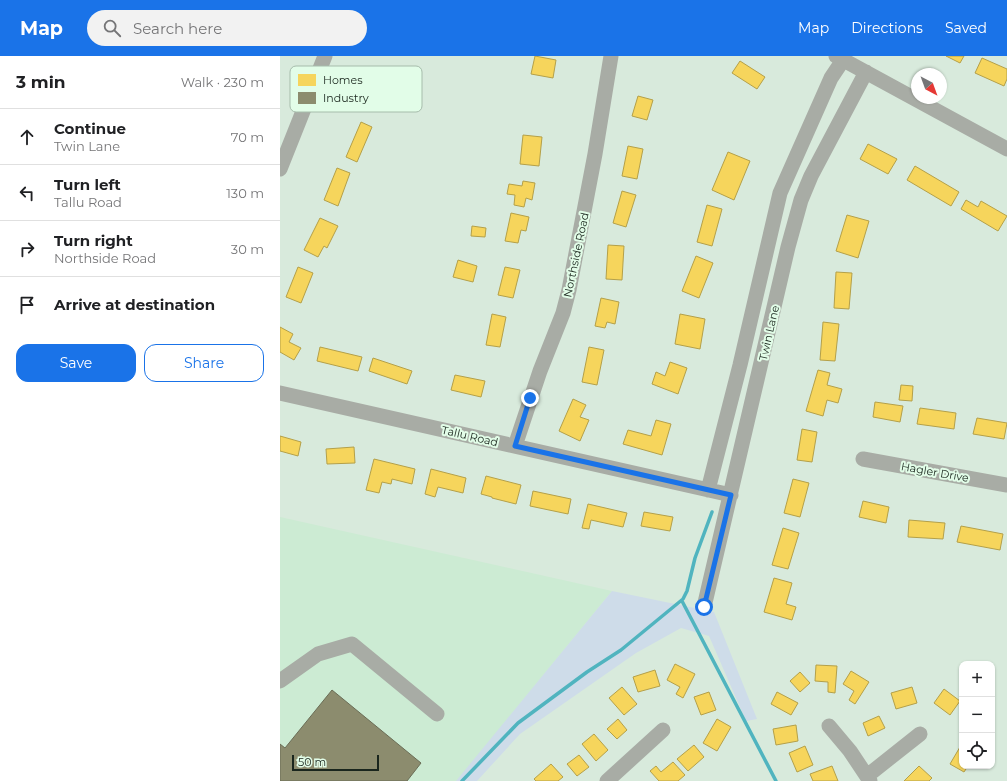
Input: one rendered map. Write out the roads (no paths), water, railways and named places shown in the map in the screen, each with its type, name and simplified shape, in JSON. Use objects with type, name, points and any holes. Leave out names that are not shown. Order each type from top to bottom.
[{"type":"street","points":[[321,66],[325,56]]},
{"type":"street","name":"Northside Road","points":[[515,446],[540,371],[563,313],[569,290],[595,154],[611,56]]},
{"type":"street","points":[[839,58],[1007,149]]},
{"type":"street","name":"Twin Lane","points":[[708,490],[740,366],[780,193],[826,91],[839,58]]},
{"type":"street","name":"Twin Lane","points":[[704,607],[788,247],[801,200],[811,176],[866,72]]},
{"type":"street","points":[[280,169],[303,112]]},
{"type":"street","name":"Tallu Road","points":[[280,393],[731,495]]},
{"type":"street","name":"Hagler Drive","points":[[863,459],[1007,485]]},
{"type":"street","points":[[280,681],[318,654],[352,644],[437,714]]},
{"type":"street","points":[[829,726],[850,751],[868,779],[920,734]]},
{"type":"street","points":[[608,781],[663,730]]},
{"type":"waterway","points":[[462,781],[518,723],[587,672],[621,650],[683,599],[687,591],[695,558],[712,512]]},
{"type":"waterway","points":[[682,601],[776,781]]}]
